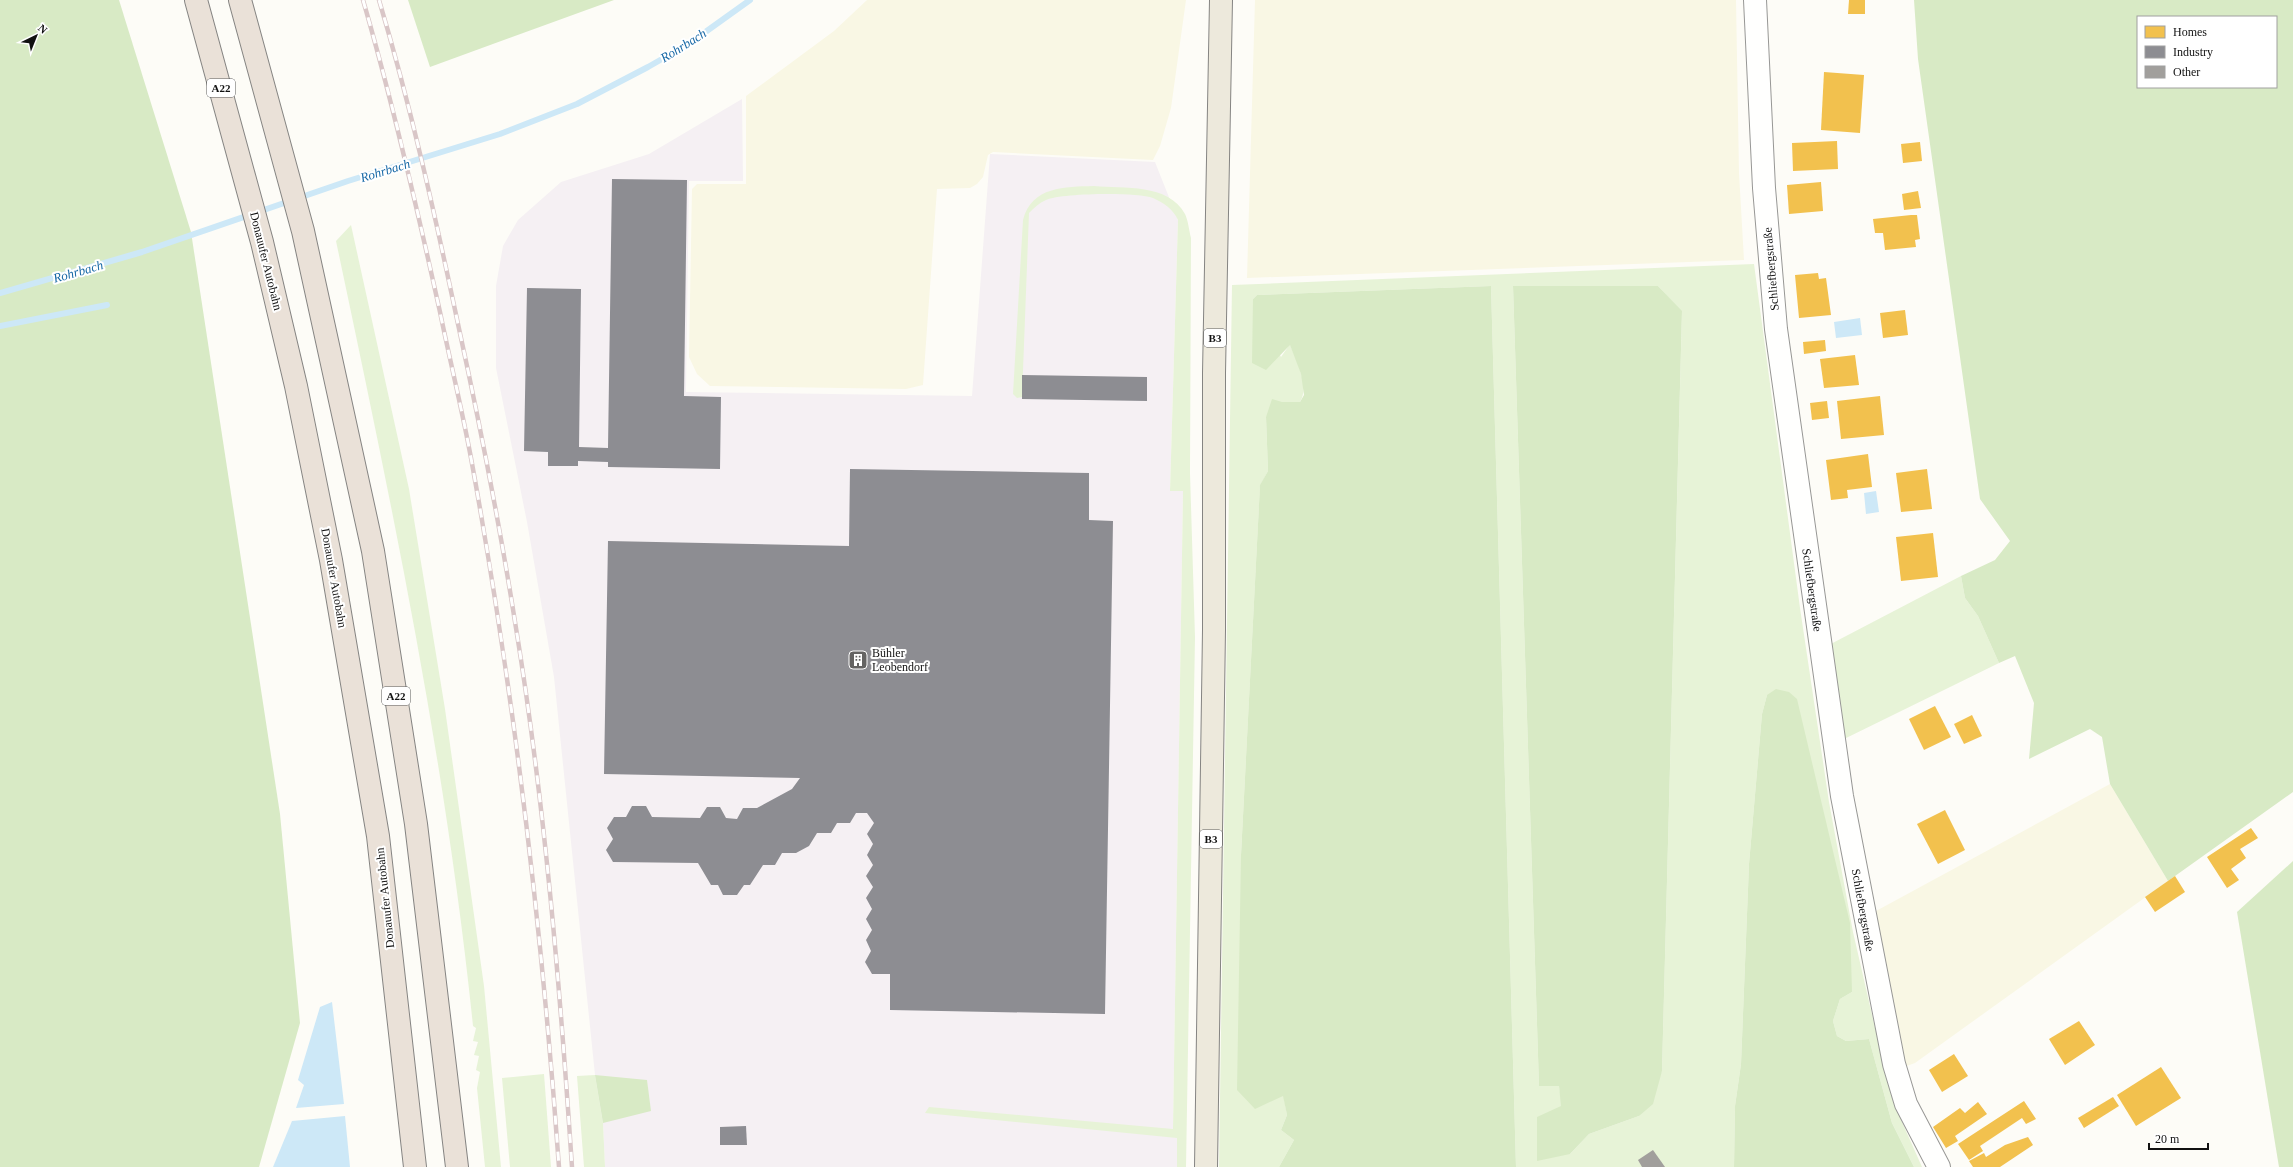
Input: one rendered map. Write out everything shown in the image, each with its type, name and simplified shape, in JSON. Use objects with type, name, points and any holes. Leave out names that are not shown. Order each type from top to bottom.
[{"type":"highway","name":"Donauufer Autobahn","points":[[196,0],[262,242],[296,386],[331,560],[378,836],[414,1167]]},
{"type":"highway","name":"A22","points":[[240,0],[303,230],[373,551],[416,824],[457,1167]]},
{"type":"main road","name":"B3","points":[[1206,1167],[1214,630],[1215,302],[1221,0]]},
{"type":"street","name":"Schliefbergstraße","points":[[1754,0],[1764,188],[1776,329],[1842,796],[1894,1064],[1906,1104],[1939,1167]]},
{"type":"shaded area","points":[[867,0],[1186,0],[1171,108],[1160,146],[1153,160],[993,152],[988,155],[983,177],[977,184],[970,188],[937,189],[923,385],[906,389],[710,386],[697,374],[689,357],[692,189],[697,184],[746,184],[746,96],[834,31]]},
{"type":"shaded area","points":[[1255,0],[1736,0],[1739,173],[1744,260],[1247,278]]},
{"type":"shaded area","points":[[742,99],[743,181],[689,181],[686,392],[972,396],[990,154],[1155,162],[1178,220],[1170,491],[1183,491],[1173,1129],[1178,1138],[1177,1167],[605,1167],[603,1123],[595,1075],[554,677],[527,522],[496,368],[496,286],[503,246],[518,220],[561,182],[649,154]]},
{"type":"shaded area","points":[[2110,784],[2168,881],[1915,1063],[1904,1067],[1875,917],[1876,911]]},
{"type":"green space","points":[[0,0],[119,0],[191,232],[280,814],[300,1023],[259,1167],[0,1167]]},
{"type":"green space","points":[[408,0],[614,0],[430,67]]},
{"type":"green space","points":[[1914,0],[2293,0],[2293,792],[2168,881],[2110,784],[2102,737],[2090,729],[2029,759],[2034,703],[2015,656],[1999,663],[1978,616],[1965,598],[1961,576],[1995,560],[2010,541],[1980,499],[1918,59]]},
{"type":"green space","points":[[1094,186],[1131,188],[1157,192],[1168,197],[1177,204],[1185,214],[1191,238],[1190,473],[1195,637],[1186,1167],[1177,1167],[1177,1138],[925,1113],[929,1107],[1173,1129],[1183,491],[1170,491],[1178,220],[1168,207],[1153,198],[1144,196],[1100,194],[1067,196],[1046,200],[1029,213],[1022,397],[1017,398],[1013,394],[1023,220],[1027,209],[1034,200],[1051,191],[1061,188]]},
{"type":"green space","points":[[351,225],[409,489],[445,709],[484,986],[501,1167],[485,1167],[477,1088],[480,1072],[476,1070],[479,1056],[474,1055],[478,1042],[473,1041],[476,1028],[473,1026],[462,927],[448,828],[415,632],[377,436],[336,241]]},
{"type":"green space","points":[[1754,264],[1800,608],[1829,802],[1853,932],[1887,1080],[1902,1122],[1922,1167],[1914,1167],[1892,1123],[1869,1039],[1846,1041],[1837,1036],[1833,1021],[1840,999],[1852,992],[1767,695],[1762,714],[1749,864],[1741,1064],[1735,1106],[1734,1167],[1516,1167],[1491,286],[1257,295],[1253,299],[1281,357],[1290,344],[1301,373],[1304,389],[1300,402],[1282,402],[1266,417],[1268,471],[1260,486],[1241,855],[1287,1115],[1281,1130],[1294,1140],[1279,1167],[1219,1167],[1232,285]],"holes":[[[1513,286],[1658,286],[1682,312],[1662,1071],[1639,1116],[1589,1134],[1570,1154],[1559,1086],[1539,1086]]]},
{"type":"green space","points":[[1491,286],[1516,1167],[1279,1167],[1294,1140],[1281,1130],[1287,1115],[1283,1096],[1255,1109],[1237,1090],[1241,855],[1260,485],[1268,471],[1266,417],[1272,399],[1282,402],[1300,402],[1304,395],[1301,374],[1290,345],[1266,370],[1252,363],[1253,299],[1257,295]]},
{"type":"green space","points":[[1513,286],[1658,286],[1682,311],[1662,1071],[1653,1104],[1639,1116],[1589,1134],[1570,1154],[1537,1161],[1537,1117],[1561,1106],[1559,1086],[1539,1086]]},
{"type":"green space","points":[[1961,576],[1965,598],[1978,616],[1999,663],[1838,742],[1825,647]]},
{"type":"green space","points":[[1776,689],[1789,692],[1797,699],[1850,923],[1852,992],[1840,999],[1833,1021],[1837,1036],[1846,1041],[1869,1039],[1892,1123],[1914,1167],[1734,1167],[1735,1106],[1741,1064],[1749,864],[1762,714],[1767,695]]},
{"type":"green space","points":[[2293,861],[2293,1167],[2279,1167],[2237,912]]},
{"type":"green space","points":[[544,1074],[551,1167],[510,1167],[502,1078]]},
{"type":"green space","points":[[595,1075],[603,1123],[605,1167],[584,1167],[577,1076]]},
{"type":"green space","points":[[595,1075],[647,1080],[651,1111],[603,1123]]},
{"type":"water","points":[[1860,318],[1862,335],[1836,338],[1834,322]]},
{"type":"water","points":[[1876,491],[1879,512],[1866,514],[1864,493]]},
{"type":"water","points":[[332,1002],[344,1104],[296,1108],[304,1085],[298,1080],[320,1007]]},
{"type":"water","points":[[345,1116],[350,1167],[273,1167],[292,1121]]},
{"type":"building: Homes","points":[[1849,0],[1865,0],[1865,14],[1848,14]]},
{"type":"building: Homes","points":[[1824,72],[1864,75],[1860,133],[1821,130]]},
{"type":"building: Homes","points":[[1837,141],[1838,169],[1793,171],[1792,143]]},
{"type":"building: Homes","points":[[1920,142],[1922,161],[1903,163],[1901,144]]},
{"type":"building: Homes","points":[[1821,182],[1823,211],[1789,214],[1787,185]]},
{"type":"building: Homes","points":[[1918,191],[1921,208],[1904,210],[1902,194]]},
{"type":"building: Homes","points":[[1917,215],[1920,239],[1915,240],[1916,247],[1885,250],[1883,233],[1875,233],[1873,219]]},
{"type":"building: Homes","points":[[1818,273],[1819,279],[1826,278],[1831,315],[1799,318],[1795,275]]},
{"type":"building: Homes","points":[[1905,310],[1908,335],[1883,338],[1880,313]]},
{"type":"building: Homes","points":[[1825,340],[1826,351],[1804,354],[1803,342]]},
{"type":"building: Homes","points":[[1855,355],[1859,385],[1824,388],[1820,359]]},
{"type":"building: Homes","points":[[1880,396],[1884,435],[1841,439],[1837,401]]},
{"type":"building: Homes","points":[[1827,401],[1829,418],[1812,420],[1810,403]]},
{"type":"building: Homes","points":[[1868,454],[1872,487],[1847,490],[1848,498],[1831,500],[1826,460]]},
{"type":"building: Homes","points":[[1927,469],[1932,509],[1901,512],[1896,473]]},
{"type":"building: Homes","points":[[1933,533],[1938,577],[1901,581],[1896,537]]},
{"type":"building: Homes","points":[[1935,706],[1951,737],[1924,750],[1909,719]]},
{"type":"building: Homes","points":[[1972,715],[1982,736],[1964,744],[1954,724]]},
{"type":"building: Homes","points":[[1945,810],[1965,850],[1938,864],[1917,824]]},
{"type":"building: Homes","points":[[2251,828],[2258,838],[2240,849],[2246,858],[2231,869],[2239,880],[2227,888],[2207,857]]},
{"type":"building: Homes","points":[[2175,876],[2185,892],[2155,912],[2145,897]]},
{"type":"building: Homes","points":[[2079,1021],[2095,1045],[2065,1065],[2049,1039]]},
{"type":"building: Homes","points":[[1954,1054],[1968,1076],[1942,1092],[1929,1070]]},
{"type":"building: Homes","points":[[2161,1067],[2181,1098],[2136,1126],[2117,1095]]},
{"type":"building: Homes","points":[[2113,1097],[2119,1106],[2084,1128],[2078,1118]]},
{"type":"building: Homes","points":[[2024,1101],[2036,1119],[2026,1124],[2022,1118],[1980,1146],[1983,1151],[1969,1160],[1958,1144]]},
{"type":"building: Homes","points":[[1978,1102],[1987,1114],[1955,1136],[1958,1141],[1946,1148],[1933,1127],[1960,1108],[1965,1113]]},
{"type":"building: Homes","points":[[2028,1137],[2033,1145],[2000,1167],[1973,1167],[1969,1161],[1984,1153],[1986,1157],[2005,1145]]},
{"type":"building: Industry","points":[[612,179],[687,180],[684,396],[721,397],[720,469],[608,467],[608,462],[578,461],[578,466],[548,466],[548,452],[524,451],[527,288],[581,289],[579,447],[608,448]]},
{"type":"building: Industry","points":[[1022,375],[1147,377],[1147,401],[1022,399]]},
{"type":"building: Industry","name":"Bühler Leobendorf","points":[[850,469],[1089,473],[1089,520],[1113,521],[1105,1014],[890,1010],[890,974],[872,974],[865,962],[871,951],[866,940],[872,930],[866,919],[872,909],[866,898],[873,887],[866,876],[873,865],[867,855],[873,844],[867,834],[874,823],[867,813],[856,813],[850,823],[837,823],[831,833],[817,833],[809,846],[796,853],[782,853],[775,865],[763,865],[750,885],[744,885],[737,895],[723,895],[718,885],[711,885],[698,863],[613,862],[606,850],[613,839],[607,828],[614,817],[626,817],[632,806],[646,806],[652,817],[700,818],[707,807],[720,807],[726,818],[737,819],[743,808],[757,808],[792,789],[800,778],[604,774],[608,541],[849,546]]},
{"type":"building: Industry","points":[[746,1126],[747,1145],[720,1145],[720,1127]]},
{"type":"building: Other","points":[[1653,1150],[1665,1167],[1642,1167],[1638,1160]]},
{"type":"waterway","name":"Rohrbach","points":[[0,293],[142,252],[348,181],[500,134],[577,104],[690,43],[750,0]]},
{"type":"waterway","points":[[0,326],[107,305]]},
{"type":"railway","points":[[363,0],[404,156],[440,312],[464,421],[486,546],[525,811],[544,989],[559,1167]]},
{"type":"railway","points":[[379,0],[412,121],[440,242],[482,438],[510,590],[526,695],[543,829],[557,964],[572,1167]]},
{"type":"place","name":"Bühler Leobendorf","points":[[858,660]]}]
